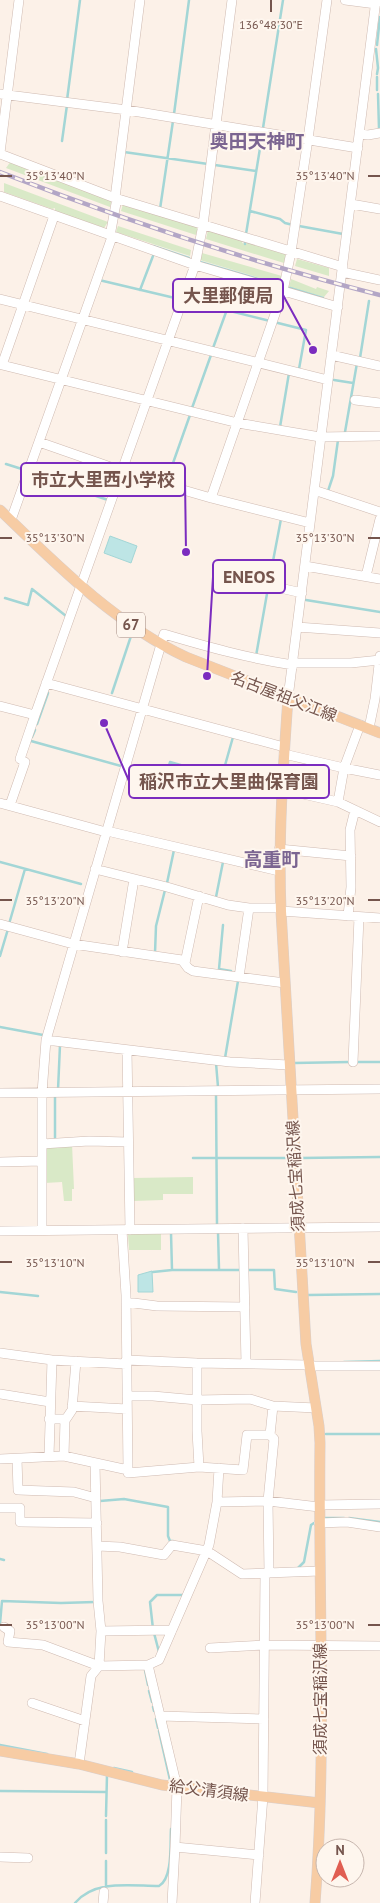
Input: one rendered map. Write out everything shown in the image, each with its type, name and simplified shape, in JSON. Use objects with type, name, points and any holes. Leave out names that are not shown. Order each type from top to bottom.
[{"type":"main road","name":"名古屋祖父江線","points":[[0,510],[80,586],[114,614],[161,646],[186,658],[380,733]]},
{"type":"main road","name":"須成七宝稲沢線","points":[[288,698],[281,789],[279,849],[290,1090],[305,1334],[320,1444],[320,1802]]},
{"type":"main road","name":"給父清須線","points":[[0,1750],[79,1764],[176,1787],[320,1802]]},
{"type":"main road","points":[[315,1903],[320,1802]]},
{"type":"street","points":[[20,0],[4,95],[0,154],[116,198],[380,280]]},
{"type":"street","points":[[11,520],[111,236],[140,0]]},
{"type":"street","points":[[10,805],[25,762],[20,760],[35,715],[195,265],[203,226],[232,0]]},
{"type":"street","points":[[211,498],[283,291],[292,252],[327,0]]},
{"type":"street","points":[[288,698],[320,437],[377,7],[345,0]]},
{"type":"street","points":[[4,95],[126,110],[358,148]]},
{"type":"street","points":[[360,134],[380,133]]},
{"type":"street","points":[[0,196],[195,265],[338,307]]},
{"type":"street","points":[[351,204],[380,209]]},
{"type":"street","points":[[54,216],[2,365],[238,424],[320,437],[380,436]]},
{"type":"street","points":[[0,300],[328,380]]},
{"type":"street","points":[[332,355],[380,366]]},
{"type":"street","points":[[355,400],[380,403]]},
{"type":"street","points":[[39,442],[121,471],[211,498],[310,523]]},
{"type":"street","points":[[314,490],[380,512]]},
{"type":"street","points":[[366,576],[380,519]]},
{"type":"street","points":[[305,566],[380,579]]},
{"type":"street","points":[[267,585],[302,593]]},
{"type":"street","points":[[298,627],[380,633]]},
{"type":"street","points":[[42,1230],[42,1093],[46,1040],[164,634],[238,656],[293,664],[352,663],[380,660]]},
{"type":"street","points":[[338,802],[344,768],[364,727],[375,698],[380,656]]},
{"type":"street","points":[[46,683],[344,768],[380,775]]},
{"type":"street","points":[[0,706],[35,715]]},
{"type":"street","points":[[281,789],[338,802],[380,822]]},
{"type":"street","points":[[0,802],[106,831],[280,871]]},
{"type":"street","points":[[348,916],[351,887],[350,830],[355,810]]},
{"type":"street","points":[[279,849],[351,856]]},
{"type":"street","points":[[95,869],[228,905],[380,918]]},
{"type":"street","points":[[122,952],[134,879]]},
{"type":"street","points":[[199,896],[185,962],[188,968],[193,971],[285,983]]},
{"type":"street","points":[[239,977],[249,908]]},
{"type":"street","points":[[353,1062],[359,916]]},
{"type":"street","points":[[0,924],[73,944],[185,962]]},
{"type":"street","points":[[46,1040],[230,1062],[289,1065]]},
{"type":"street","points":[[127,1050],[126,1362],[128,1470]]},
{"type":"street","points":[[0,1093],[380,1089]]},
{"type":"street","points":[[42,1144],[89,1141],[128,1142]]},
{"type":"street","points":[[0,1162],[42,1162]]},
{"type":"street","points":[[0,1231],[380,1227]]},
{"type":"street","points":[[243,1228],[246,1364]]},
{"type":"street","points":[[126,1302],[157,1306],[245,1307]]},
{"type":"street","points":[[0,1353],[52,1360],[76,1361],[380,1366]]},
{"type":"street","points":[[49,1456],[52,1360]]},
{"type":"street","points":[[50,1419],[65,1419],[69,1416],[72,1406],[76,1361]]},
{"type":"street","points":[[197,1363],[199,1467]]},
{"type":"street","points":[[0,1394],[50,1402]]},
{"type":"street","points":[[127,1396],[197,1400],[250,1399],[273,1406],[316,1408]]},
{"type":"street","points":[[72,1406],[127,1409]]},
{"type":"street","points":[[270,1435],[273,1406]]},
{"type":"street","points":[[64,1456],[65,1419]]},
{"type":"street","points":[[0,1459],[64,1456],[128,1470],[128,1473],[199,1467],[243,1470],[246,1435],[270,1435],[274,1439],[268,1502],[263,1796],[255,1903]]},
{"type":"street","points":[[17,1459],[18,1490],[74,1492],[96,1498]]},
{"type":"street","points":[[79,1764],[91,1676],[99,1666],[101,1631],[98,1601],[95,1463]]},
{"type":"street","points":[[4,1627],[10,1631],[8,1642],[43,1646],[99,1666],[148,1665],[159,1660],[207,1550],[217,1502],[219,1468]]},
{"type":"street","points":[[217,1502],[268,1502],[319,1506],[380,1504]]},
{"type":"street","points":[[0,1508],[20,1508],[20,1522],[96,1523]]},
{"type":"street","points":[[319,1523],[347,1522],[380,1527]]},
{"type":"street","points":[[97,1546],[120,1547],[164,1555],[172,1545],[207,1550],[242,1574],[320,1571]]},
{"type":"street","points":[[101,1631],[172,1630]]},
{"type":"street","points":[[210,1648],[321,1645],[380,1646]]},
{"type":"street","points":[[148,1665],[176,1787],[172,1903]]},
{"type":"street","points":[[32,1703],[85,1721]]},
{"type":"street","points":[[160,1716],[264,1719]]},
{"type":"street","points":[[175,1847],[259,1854]]},
{"type":"street","points":[[0,1857],[28,1858]]},
{"type":"street","points":[[104,1892],[104,1903]]},
{"type":"green space","points":[[11,161],[112,199],[110,207],[6,168]]},
{"type":"green space","points":[[4,183],[108,222],[104,228],[55,211],[55,208],[52,209],[4,192]]},
{"type":"green space","points":[[123,204],[198,227],[196,235],[121,211]]},
{"type":"green space","points":[[118,226],[191,250],[190,256],[116,232]]},
{"type":"green space","points":[[208,230],[243,241],[242,243],[246,244],[247,242],[286,254],[284,263],[206,239]]},
{"type":"green space","points":[[202,253],[282,276],[280,284],[200,260]]},
{"type":"green space","points":[[297,259],[329,268],[329,276],[295,266]]},
{"type":"green space","points":[[291,279],[316,289],[317,287],[329,291],[324,297],[289,287]]},
{"type":"green space","points":[[72,1144],[74,1189],[72,1189],[72,1201],[64,1201],[62,1182],[45,1183],[45,1146]]},
{"type":"green space","points":[[193,1177],[193,1194],[163,1194],[163,1200],[133,1201],[133,1178]]},
{"type":"green space","points":[[161,1232],[161,1250],[129,1250],[128,1234]]},
{"type":"water","points":[[110,536],[137,546],[131,563],[104,553]]},
{"type":"water","points":[[152,1271],[153,1292],[138,1292],[138,1275]]},
{"type":"waterway","points":[[67,100],[80,0]]},
{"type":"waterway","points":[[174,114],[189,0]]},
{"type":"waterway","points":[[263,128],[283,0]]},
{"type":"waterway","points":[[377,45],[380,17]]},
{"type":"waterway","points":[[376,49],[377,74]]},
{"type":"waterway","points":[[377,77],[377,90]]},
{"type":"waterway","points":[[378,94],[379,129]]},
{"type":"waterway","points":[[62,141],[67,105]]},
{"type":"waterway","points":[[160,209],[173,121]]},
{"type":"waterway","points":[[246,234],[262,136]]},
{"type":"waterway","points":[[124,152],[208,164]]},
{"type":"waterway","points":[[215,165],[256,171]]},
{"type":"waterway","points":[[250,211],[280,219],[285,223],[293,225]]},
{"type":"waterway","points":[[299,226],[343,234]]},
{"type":"waterway","points":[[153,246],[189,258]]},
{"type":"waterway","points":[[140,290],[153,256]]},
{"type":"waterway","points":[[200,262],[279,285]]},
{"type":"waterway","points":[[99,280],[179,299]]},
{"type":"waterway","points":[[213,348],[237,282]]},
{"type":"waterway","points":[[290,288],[323,298]]},
{"type":"waterway","points":[[186,300],[270,321]]},
{"type":"waterway","points":[[360,358],[369,301]]},
{"type":"waterway","points":[[278,323],[306,330],[299,369]]},
{"type":"waterway","points":[[192,408],[211,355]]},
{"type":"waterway","points":[[345,432],[357,363]]},
{"type":"waterway","points":[[280,427],[289,373]]},
{"type":"waterway","points":[[334,380],[353,383]]},
{"type":"waterway","points":[[167,480],[190,415]]},
{"type":"waterway","points":[[328,491],[333,476],[338,440]]},
{"type":"waterway","points":[[6,464],[25,470]]},
{"type":"waterway","points":[[31,474],[108,500]]},
{"type":"waterway","points":[[269,582],[281,519]]},
{"type":"waterway","points":[[256,656],[268,588]]},
{"type":"waterway","points":[[5,598],[28,605],[32,589],[66,616]]},
{"type":"waterway","points":[[306,600],[380,612]]},
{"type":"waterway","points":[[112,693],[132,633]]},
{"type":"waterway","points":[[37,724],[48,693]]},
{"type":"waterway","points":[[32,737],[35,730]]},
{"type":"waterway","points":[[222,776],[233,737]]},
{"type":"waterway","points":[[31,741],[121,766]]},
{"type":"waterway","points":[[166,775],[170,762],[276,792]]},
{"type":"waterway","points":[[128,768],[161,777]]},
{"type":"waterway","points":[[167,883],[174,850]]},
{"type":"waterway","points":[[0,862],[81,884]]},
{"type":"waterway","points":[[216,897],[223,862]]},
{"type":"waterway","points":[[9,924],[25,869]]},
{"type":"waterway","points":[[155,953],[156,926],[165,890]]},
{"type":"waterway","points":[[223,925],[219,969],[231,971]]},
{"type":"waterway","points":[[0,956],[8,929]]},
{"type":"waterway","points":[[225,1058],[238,981]]},
{"type":"waterway","points":[[0,1027],[43,1035]]},
{"type":"waterway","points":[[58,1090],[60,1045]]},
{"type":"waterway","points":[[294,1063],[350,1062]]},
{"type":"waterway","points":[[356,1062],[380,1062]]},
{"type":"waterway","points":[[216,1063],[218,1087]]},
{"type":"waterway","points":[[216,1094],[217,1226]]},
{"type":"waterway","points":[[55,1096],[55,1141]]},
{"type":"waterway","points":[[300,1158],[380,1157]]},
{"type":"waterway","points":[[193,1158],[289,1158]]},
{"type":"waterway","points":[[218,1232],[219,1269]]},
{"type":"waterway","points":[[171,1233],[172,1270]]},
{"type":"waterway","points":[[153,1272],[172,1270],[241,1270]]},
{"type":"waterway","points":[[246,1270],[274,1270],[275,1289],[296,1292]]},
{"type":"waterway","points":[[0,1292],[38,1296]]},
{"type":"waterway","points":[[308,1295],[380,1294]]},
{"type":"waterway","points":[[344,1362],[380,1361]]},
{"type":"waterway","points":[[326,1434],[380,1434]]},
{"type":"waterway","points":[[100,1501],[124,1499],[168,1507],[168,1536],[170,1541],[173,1541]]},
{"type":"waterway","points":[[325,1518],[344,1518]]},
{"type":"waterway","points":[[349,1518],[380,1522]]},
{"type":"waterway","points":[[298,1568],[304,1562],[311,1525],[314,1523]]},
{"type":"waterway","points":[[0,1559],[4,1560]]},
{"type":"waterway","points":[[153,1629],[150,1602],[157,1595],[184,1595]]},
{"type":"waterway","points":[[0,1624],[2,1601],[95,1602]]},
{"type":"waterway","points":[[154,1633],[159,1652]]},
{"type":"waterway","points":[[145,1670],[148,1685]]},
{"type":"waterway","points":[[149,1691],[152,1702]]},
{"type":"waterway","points":[[153,1707],[154,1711]]},
{"type":"waterway","points":[[156,1719],[158,1728]]},
{"type":"waterway","points":[[159,1731],[170,1780]]},
{"type":"waterway","points":[[0,1745],[47,1754]]},
{"type":"waterway","points":[[114,1768],[132,1772]]},
{"type":"waterway","points":[[106,1816],[107,1775]]},
{"type":"waterway","points":[[0,1791],[106,1792]]},
{"type":"waterway","points":[[106,1820],[106,1853]]},
{"type":"waterway","points":[[75,1903],[83,1895],[103,1887],[114,1885],[159,1886],[167,1876],[169,1868],[171,1829]]},
{"type":"waterway","points":[[106,1861],[106,1886]]},
{"type":"railway","points":[[0,172],[188,239],[284,269],[380,295]]},
{"type":"place","name":"大里郵便局","points":[[313,350]]},
{"type":"place","name":"市立大里西小学校","points":[[186,552]]},
{"type":"place","name":"ENEOS","points":[[207,676]]},
{"type":"place","name":"稲沢市立大里曲保育園","points":[[104,723]]},
{"type":"district","name":"奥田天神町","points":[[257,141]]},
{"type":"district","name":"高重町","points":[[272,859]]}]
